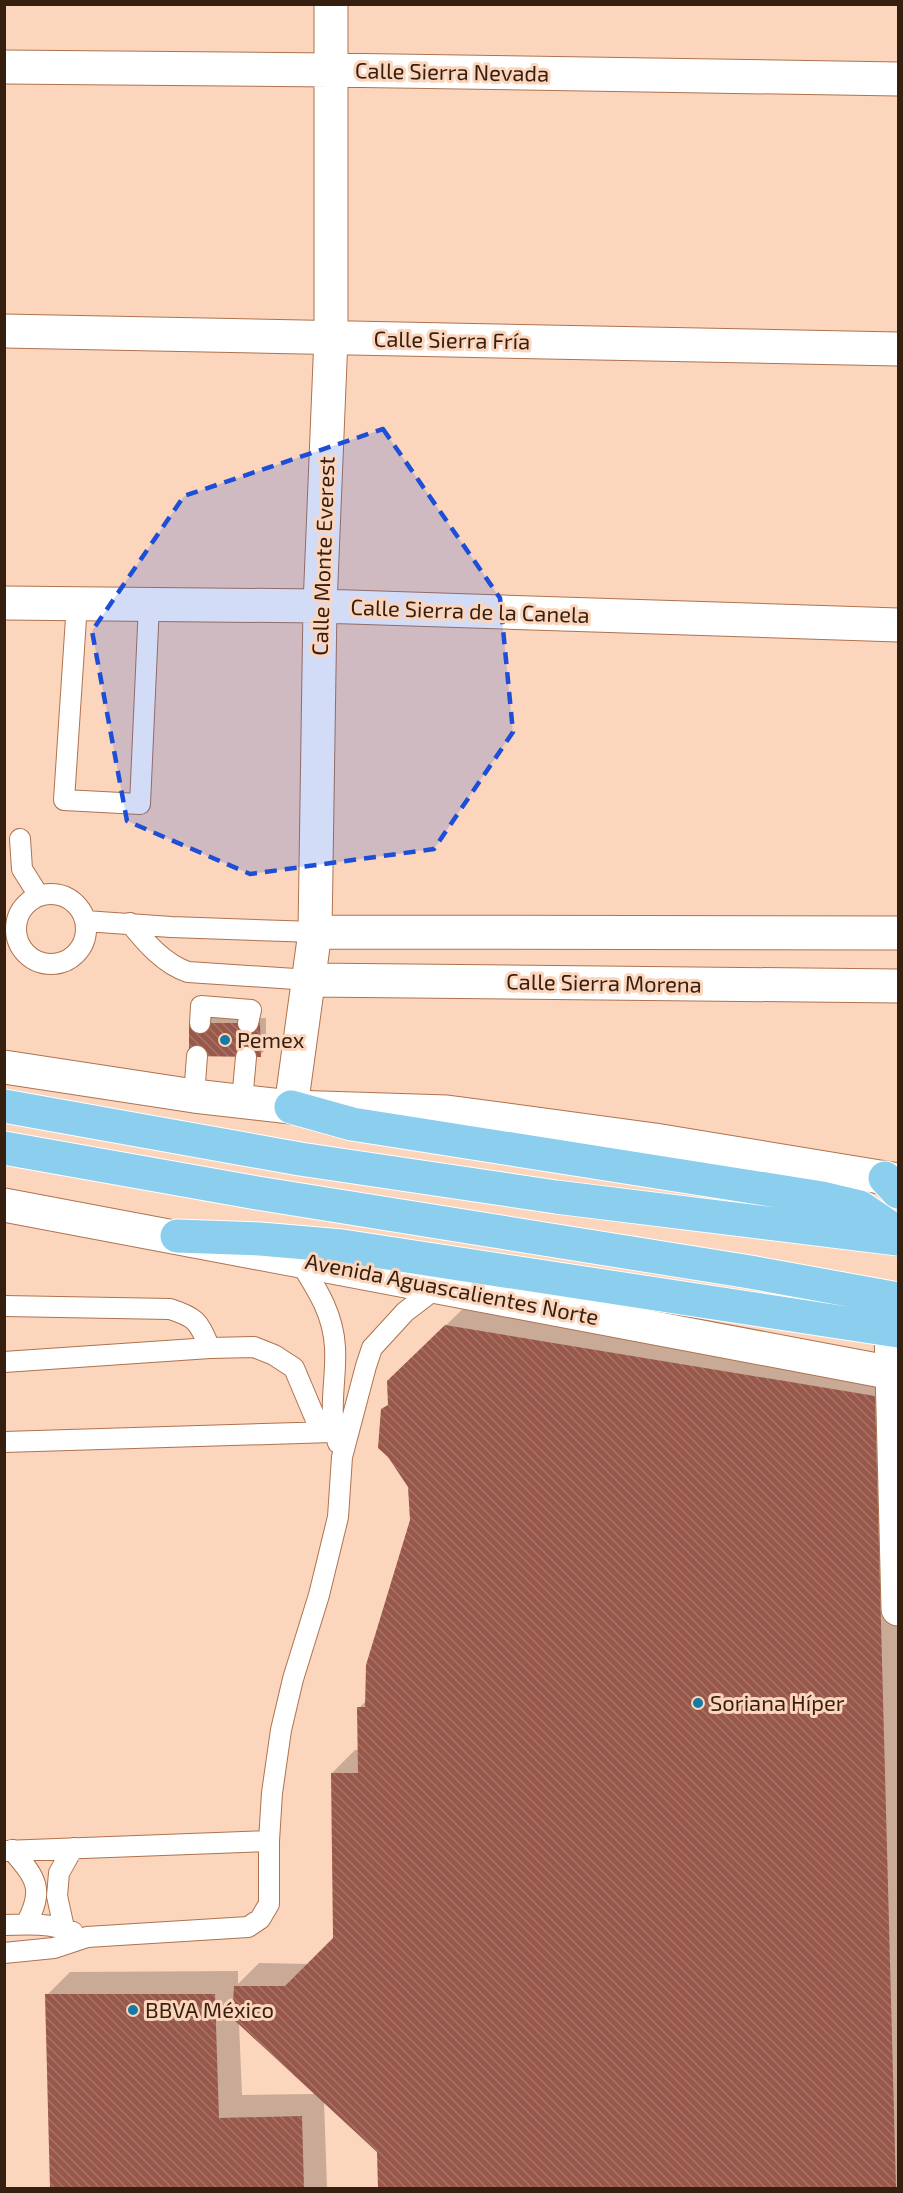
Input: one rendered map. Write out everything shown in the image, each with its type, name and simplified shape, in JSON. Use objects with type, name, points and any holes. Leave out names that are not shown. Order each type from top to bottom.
[{"type":"main road","points":[[4,1106],[300,1159],[556,1197],[898,1239]]},
{"type":"main road","points":[[291,1107],[352,1124],[822,1198],[860,1207],[898,1233]]},
{"type":"main road","points":[[4,1148],[257,1193],[717,1266],[898,1299]]},
{"type":"main road","points":[[177,1236],[260,1239],[342,1246],[895,1331]]},
{"type":"street","name":"Calle Monte Everest","points":[[291,1107],[315,932],[320,606],[331,337],[331,4]]},
{"type":"street","name":"Calle Sierra Nevada","points":[[4,67],[898,79]]},
{"type":"street","name":"Calle Sierra Fría","points":[[4,331],[898,349]]},
{"type":"street","name":"Calle Sierra de la Canela","points":[[4,603],[320,606],[898,625]]},
{"type":"street","points":[[315,932],[898,933]]},
{"type":"street","name":"Calle Sierra Morena","points":[[310,980],[898,986]]},
{"type":"street","points":[[4,1067],[194,1096],[291,1107],[447,1113],[655,1140],[894,1184]]},
{"type":"street","name":"Avenida Aguascalientes Norte","points":[[4,1205],[896,1373]]},
{"type":"street","points":[[895,1331],[898,1610]]},
{"type":"lane","points":[[77,603],[64,800],[140,804],[149,604]]},
{"type":"lane","points":[[20,839],[22,869],[39,896]]},
{"type":"lane","points":[[54,894],[68,898],[79,908],[85,921],[84,942],[75,954],[63,962],[56,963],[35,960],[20,944],[16,930],[23,909],[39,896],[54,894]]},
{"type":"lane","points":[[85,921],[171,927],[315,932]]},
{"type":"lane","points":[[130,923],[165,959],[188,972],[310,980]]},
{"type":"lane","points":[[200,1023],[201,1006],[251,1010],[249,1023]]},
{"type":"lane","points":[[194,1096],[197,1056]]},
{"type":"lane","points":[[242,1101],[246,1057]]},
{"type":"lane","points":[[4,1953],[54,1948],[87,1937],[248,1927],[260,1919],[268,1904],[272,1793],[281,1730],[319,1595],[338,1517],[342,1457],[335,1432],[332,1406],[335,1346],[325,1303],[298,1259]]},
{"type":"lane","points":[[335,1432],[357,1396],[372,1348],[405,1312],[439,1286]]},
{"type":"lane","points":[[4,1306],[170,1309],[190,1315],[200,1326],[210,1348]]},
{"type":"lane","points":[[4,1362],[254,1347],[274,1355],[294,1368],[335,1432]]},
{"type":"lane","points":[[4,1442],[335,1432]]},
{"type":"lane","points":[[8,1850],[269,1841]]},
{"type":"lane","points":[[64,1928],[57,1896],[59,1873],[74,1848]]},
{"type":"lane","points":[[8,1850],[31,1872],[38,1890],[35,1908],[26,1924]]},
{"type":"lane","points":[[4,1925],[26,1924],[64,1928],[87,1937]]},
{"type":"highlighted area","points":[[383,429],[500,598],[513,732],[434,849],[250,874],[127,821],[92,631],[184,496]]},
{"type":"building","name":"Pemex","points":[[189,1023],[260,1023],[261,1057],[189,1056]]},
{"type":"building","points":[[445,1325],[875,1396],[896,2188],[378,2188],[377,2152],[232,2018],[234,1986],[285,1986],[333,1938],[331,1773],[358,1773],[357,1707],[365,1707],[366,1665],[410,1520],[408,1487],[388,1457],[378,1448],[381,1409],[388,1405],[387,1381]]},
{"type":"building","points":[[45,1994],[215,1994],[219,2118],[302,2116],[304,2188],[50,2188]]},
{"type":"place","name":"Pemex","points":[[225,1040]]},
{"type":"place","name":"Soriana Híper","points":[[698,1703]]},
{"type":"place","name":"BBVA México","points":[[133,2010]]}]
